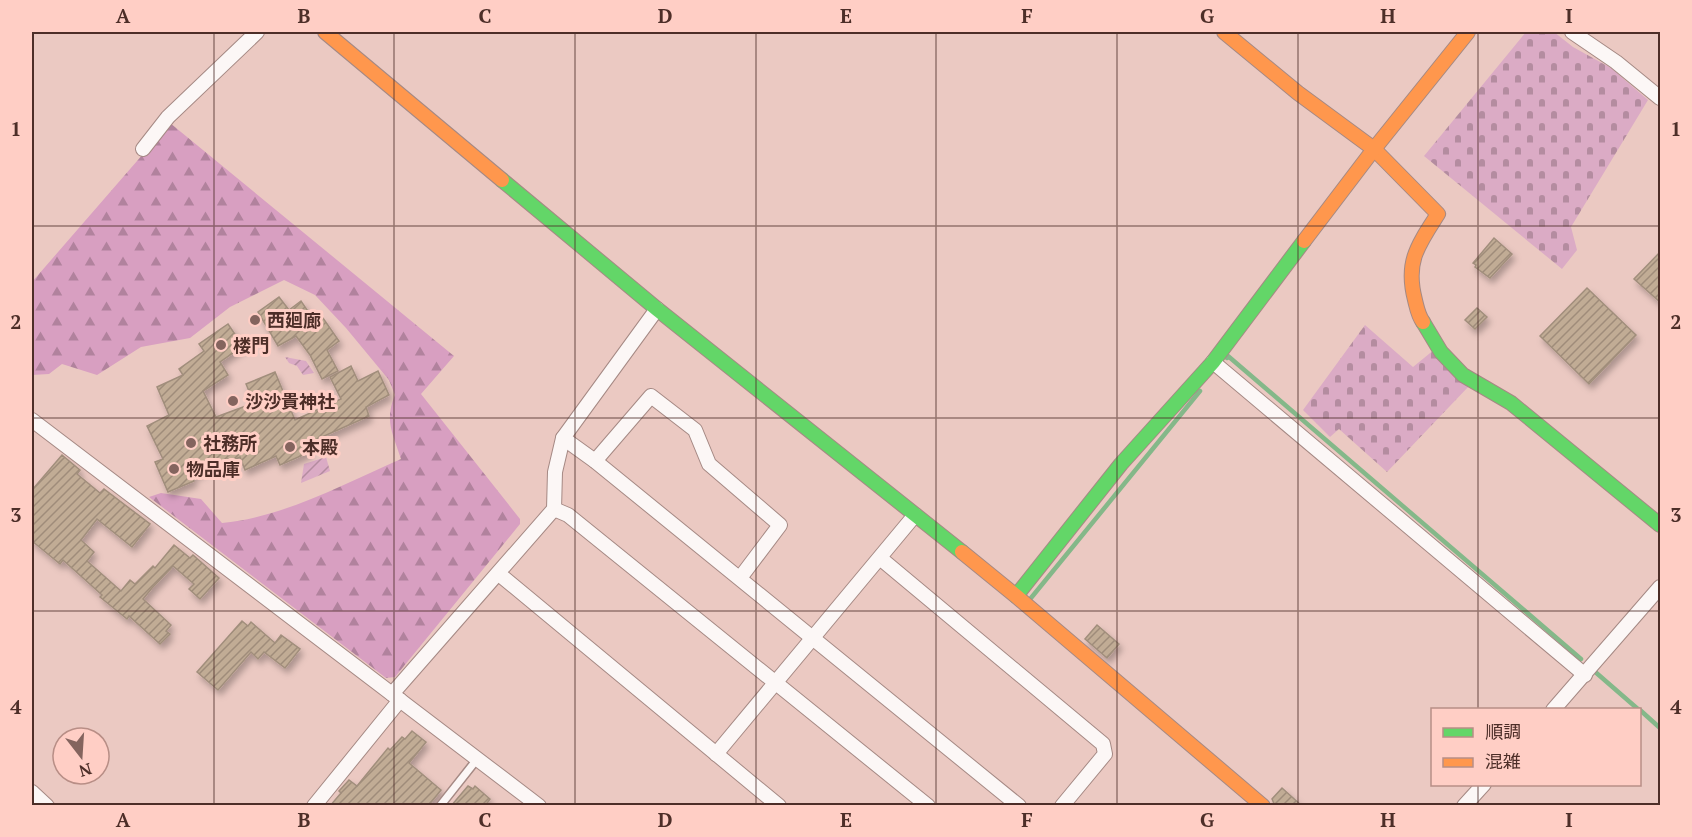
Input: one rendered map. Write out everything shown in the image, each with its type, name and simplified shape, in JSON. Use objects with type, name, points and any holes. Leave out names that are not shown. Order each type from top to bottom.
[{"type":"street","points":[[143,149],[168,117],[257,32]]},
{"type":"street","points":[[326,32],[657,309],[1016,596],[1263,806]]},
{"type":"street","points":[[1224,32],[1298,93],[1374,149],[1438,214],[1417,246],[1410,285],[1420,318],[1441,352],[1463,375],[1511,403],[1660,525]]},
{"type":"street","points":[[1016,596],[1121,464],[1213,362],[1374,149],[1468,32]]},
{"type":"street","points":[[1572,32],[1616,62],[1660,98]]},
{"type":"street","points":[[314,806],[396,697],[554,509],[555,472],[563,438],[657,309]]},
{"type":"street","points":[[1213,362],[1585,675]]},
{"type":"street","points":[[595,461],[651,396],[695,430],[709,464],[780,525],[740,578]]},
{"type":"street","points":[[32,420],[539,806]]},
{"type":"street","points":[[563,438],[595,461],[740,578],[1019,806]]},
{"type":"street","points":[[554,509],[568,515],[928,806]]},
{"type":"street","points":[[716,754],[915,515]]},
{"type":"street","points":[[880,558],[1103,744],[1105,754],[1062,806]]},
{"type":"street","points":[[499,574],[779,806]]},
{"type":"street","points":[[1555,708],[1660,587]]},
{"type":"street","points":[[1464,806],[1482,786]]},
{"type":"street","points":[[32,792],[47,806]]},
{"type":"lane","points":[[440,806],[478,758]]},
{"type":"green space","points":[[1526,32],[1554,32],[1573,47],[1611,68],[1648,100],[1571,227],[1577,250],[1562,269],[1424,156]]},
{"type":"green space","name":"沙沙貴神社","points":[[170,123],[454,356],[421,394],[520,519],[520,524],[395,677],[386,678],[149,497],[161,493],[201,499],[222,523],[245,520],[291,507],[401,459],[391,427],[390,412],[395,395],[389,380],[315,295],[284,280],[230,307],[190,338],[141,347],[97,375],[62,364],[49,374],[32,375],[32,282]]},
{"type":"green space","points":[[1365,325],[1413,367],[1435,349],[1470,385],[1387,472],[1339,429],[1330,437],[1303,410]]},
{"type":"green space","points":[[285,357],[306,361],[314,373],[303,375],[297,366],[289,363]]},
{"type":"green space","points":[[326,457],[330,471],[301,483],[304,464]]},
{"type":"building","points":[[1494,238],[1512,254],[1490,278],[1473,263]]},
{"type":"building","points":[[1660,252],[1660,302],[1634,279]]},
{"type":"building","points":[[1587,288],[1636,335],[1589,384],[1540,336]]},
{"type":"building","points":[[279,297],[289,310],[301,301],[316,323],[323,318],[339,341],[327,350],[338,371],[322,379],[310,355],[296,336],[278,346],[258,312]]},
{"type":"building","points":[[1477,308],[1487,317],[1475,329],[1465,320]]},
{"type":"building","points":[[228,324],[243,346],[220,362],[228,375],[203,391],[216,417],[254,403],[246,384],[275,372],[295,420],[341,399],[330,377],[351,366],[358,381],[378,371],[389,395],[366,407],[369,416],[306,444],[310,452],[280,465],[276,456],[245,470],[240,457],[229,462],[228,459],[202,469],[203,471],[192,475],[194,481],[168,492],[155,462],[163,459],[147,426],[169,415],[157,387],[183,375],[179,369],[204,351],[199,344]]},
{"type":"building","points":[[62,455],[80,470],[77,474],[100,493],[104,489],[150,524],[132,547],[97,519],[81,540],[94,552],[87,561],[121,591],[130,580],[135,584],[153,566],[155,568],[174,545],[190,558],[193,555],[219,578],[200,599],[189,589],[194,584],[173,566],[152,588],[143,599],[171,625],[166,631],[170,634],[160,644],[129,616],[127,619],[100,597],[102,595],[63,560],[60,564],[32,541],[32,490]]},
{"type":"building","points":[[242,621],[248,626],[251,622],[275,643],[281,635],[300,649],[285,668],[264,652],[258,659],[251,652],[218,690],[197,672]]},
{"type":"building","points":[[1097,625],[1119,644],[1107,658],[1085,639]]},
{"type":"building","points":[[412,731],[426,742],[409,763],[441,790],[428,806],[330,806],[349,780],[357,786],[388,748],[390,750],[402,737],[405,739]]},
{"type":"building","points":[[468,786],[473,789],[475,786],[490,799],[485,806],[451,806]]},
{"type":"building","points":[[1282,788],[1302,806],[1275,806],[1272,799]]},
{"type":"waterway","points":[[1227,358],[1228,356],[1581,659]]},
{"type":"waterway","points":[[1031,598],[1200,391]]},
{"type":"waterway","points":[[1593,670],[1637,708]]},
{"type":"waterway","points":[[1641,711],[1660,728]]},
{"type":"traffic: fast","points":[[502,180],[657,309],[962,552]]},
{"type":"traffic: fast","points":[[1016,596],[1121,464],[1213,362],[1304,241]]},
{"type":"traffic: fast","points":[[1423,322],[1441,352],[1463,375],[1511,403],[1660,525]]},
{"type":"traffic: slow","points":[[325,32],[502,180]]},
{"type":"traffic: slow","points":[[1224,32],[1298,93],[1374,149],[1438,214],[1419,245],[1413,264],[1412,287],[1423,322]]},
{"type":"traffic: slow","points":[[1304,241],[1468,32]]},
{"type":"traffic: slow","points":[[962,552],[1263,806]]},
{"type":"place","name":"西廻廊","points":[[255,320]]},
{"type":"place","name":"楼門","points":[[221,345]]},
{"type":"place","name":"沙沙貴神社","points":[[233,401]]},
{"type":"place","name":"社務所","points":[[191,443]]},
{"type":"place","name":"本殿","points":[[290,447]]},
{"type":"place","name":"物品庫","points":[[174,469]]}]
